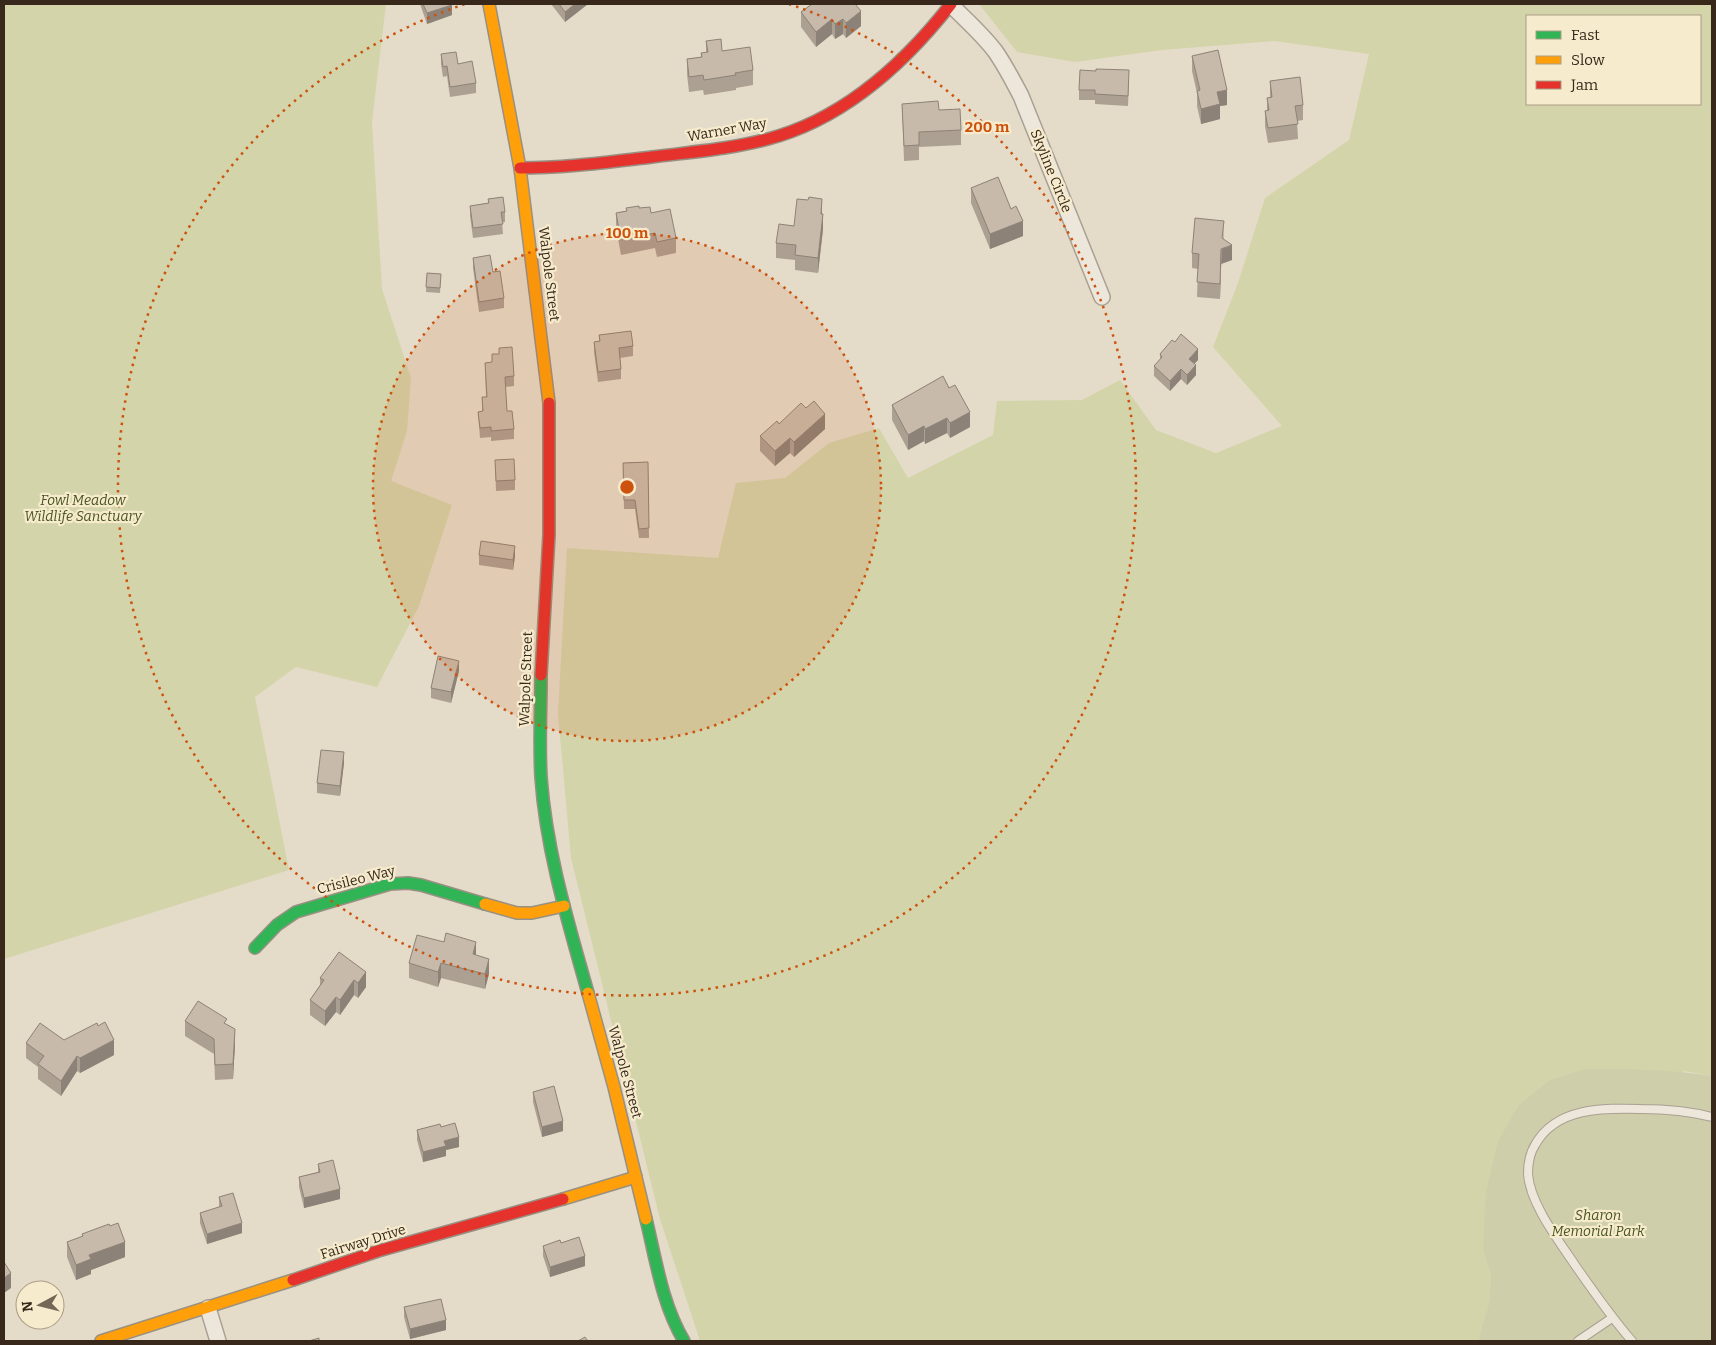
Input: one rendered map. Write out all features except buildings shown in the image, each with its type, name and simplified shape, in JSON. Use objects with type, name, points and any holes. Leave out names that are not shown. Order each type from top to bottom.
[{"type":"street","name":"Walpole Street","points":[[489,4],[520,168],[549,402],[549,536],[542,640],[540,740],[548,834],[564,906],[614,1087],[665,1299],[684,1341]]},
{"type":"street","name":"Warner Way","points":[[520,168],[554,168],[740,146],[783,134],[814,122],[856,97],[913,50],[935,27],[951,4]]},
{"type":"street","name":"Skyline Circle","points":[[951,4],[995,51],[1006,67],[1021,96],[1102,297]]},
{"type":"street","name":"Crisileo Way","points":[[255,948],[277,924],[296,912],[390,884],[408,883],[420,885],[517,913],[532,913],[564,906]]},
{"type":"street","name":"Fairway Drive","points":[[101,1341],[208,1308],[378,1251],[636,1177]]},
{"type":"street","points":[[208,1308],[218,1341]]},
{"type":"lane","points":[[1632,1341],[1612,1318],[1555,1235],[1535,1198],[1528,1174],[1529,1160],[1533,1148],[1541,1135],[1550,1126],[1576,1113],[1594,1109],[1665,1109],[1712,1117]]},
{"type":"lane","points":[[1578,1341],[1612,1318]]},
{"type":"green space","name":"Fowl Meadow Wildlife Sanctuary","points":[[4,4],[386,4],[372,122],[382,289],[411,378],[407,431],[391,481],[452,505],[419,606],[377,687],[296,667],[255,697],[289,870],[4,959]]},
{"type":"green space","points":[[979,4],[1712,4],[1712,1076],[1684,1071],[1483,1249],[1491,1276],[1489,1303],[1478,1341],[700,1341],[660,1219],[571,858],[558,714],[567,548],[718,558],[736,483],[785,478],[829,443],[879,428],[908,478],[993,435],[997,401],[1082,400],[1120,380],[1156,430],[1216,453],[1282,426],[1213,347],[1238,283],[1265,198],[1349,140],[1369,54],[1274,41],[1162,50],[1075,62],[1017,52]]},
{"type":"green space","name":"Sharon Memorial Park","points":[[1585,1069],[1633,1069],[1712,1076],[1712,1341],[1478,1341],[1489,1303],[1491,1276],[1483,1249],[1486,1192],[1498,1141],[1519,1105],[1550,1080]]},
{"type":"traffic: fast","points":[[541,675],[540,764],[548,832],[559,886],[588,993]]},
{"type":"traffic: fast","points":[[255,948],[277,925],[296,912],[390,884],[408,883],[421,885],[485,904]]},
{"type":"traffic: fast","points":[[646,1219],[665,1297],[676,1327],[684,1341]]},
{"type":"traffic: slow","points":[[489,4],[520,168],[549,403]]},
{"type":"traffic: slow","points":[[485,904],[517,913],[532,913],[564,906]]},
{"type":"traffic: slow","points":[[588,993],[614,1087],[646,1219]]},
{"type":"traffic: slow","points":[[563,1199],[636,1177]]},
{"type":"traffic: slow","points":[[101,1341],[293,1280]]},
{"type":"traffic: jam","points":[[520,168],[586,164],[711,150],[768,139],[796,130],[822,118],[870,87],[913,48],[951,4]]},
{"type":"traffic: jam","points":[[541,675],[549,535],[549,403]]},
{"type":"traffic: jam","points":[[293,1280],[378,1251],[563,1199]]}]
